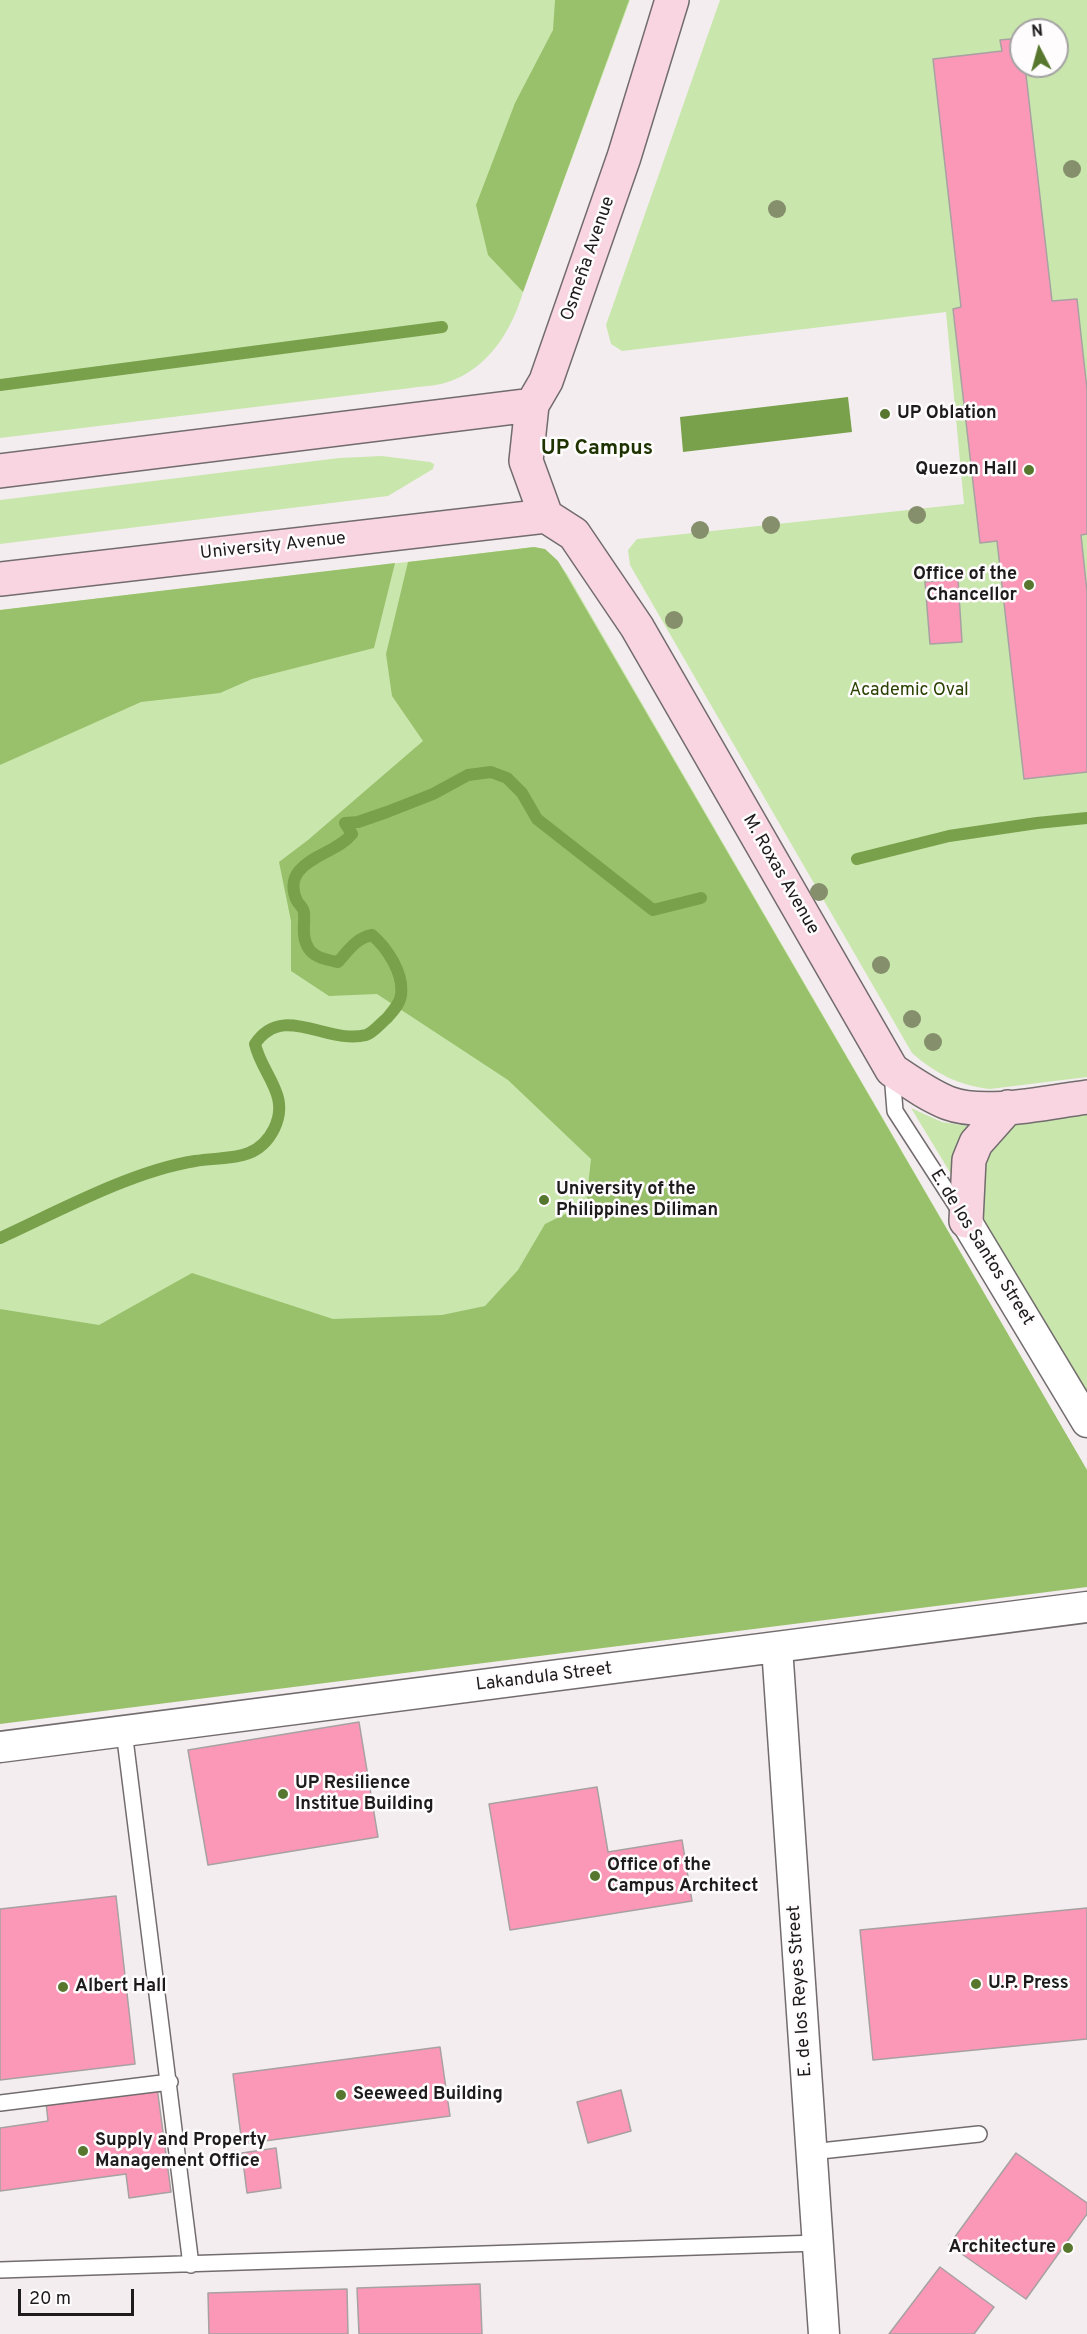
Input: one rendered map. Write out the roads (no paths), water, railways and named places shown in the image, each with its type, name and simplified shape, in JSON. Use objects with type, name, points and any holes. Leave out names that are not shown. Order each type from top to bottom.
[{"type":"street","name":"Osmeña Avenue","points":[[546,516],[526,461],[532,405],[546,381],[607,206],[672,0]]},
{"type":"street","points":[[0,471],[532,405]]},
{"type":"street","name":"University Avenue","points":[[0,579],[546,516]]},
{"type":"street","name":"M. Roxas Avenue","points":[[546,516],[574,534],[640,632],[892,1070],[912,1084],[948,1103],[970,1108],[1008,1107],[1087,1098]]},
{"type":"street","points":[[966,1221],[969,1160],[976,1143],[1008,1107]]},
{"type":"street","name":"E. de los Santos Street","points":[[966,1221],[1087,1422]]},
{"type":"street","name":"Lakandula Street","points":[[0,1748],[1087,1607]]},
{"type":"street","name":"E. de los Reyes Street","points":[[777,1647],[824,2334]]},
{"type":"lane","name":"E. de los Santos Street","points":[[892,1070],[895,1111],[966,1221]]},
{"type":"lane","points":[[124,1731],[170,2082],[191,2265]]},
{"type":"lane","points":[[0,2103],[170,2082]]},
{"type":"lane","points":[[812,2152],[979,2134]]},
{"type":"lane","points":[[0,2270],[817,2243]]},
{"type":"waterway","points":[[0,385],[442,327]]},
{"type":"waterway","points":[[0,1238],[96,1193],[146,1173],[195,1161],[240,1156],[259,1148],[274,1129],[279,1106],[274,1085],[255,1044],[266,1032],[279,1026],[292,1025],[336,1035],[351,1037],[366,1035],[392,1013],[400,998],[400,978],[389,954],[372,935],[357,942],[338,962],[315,955],[305,940],[304,911],[294,893],[295,878],[311,860],[340,845],[352,834],[345,823],[358,822],[387,812],[433,794],[468,775],[491,772],[507,778],[522,793],[537,819],[653,910],[701,898]]},
{"type":"waterway","points":[[857,859],[949,836],[1087,818]]},
{"type":"place","name":"UP Oblation","points":[[885,414]]},
{"type":"place","name":"Quezon Hall","points":[[1029,470]]},
{"type":"place","name":"Office of the Chancellor","points":[[1029,585]]},
{"type":"place","name":"University of the Philippines Diliman","points":[[544,1200]]},
{"type":"place","name":"UP Resilience Institue Building","points":[[283,1794]]},
{"type":"place","name":"Office of the Campus Architect","points":[[595,1876]]},
{"type":"place","name":"U.P. Press","points":[[976,1984]]},
{"type":"place","name":"Albert Hall","points":[[63,1987]]},
{"type":"place","name":"Seeweed Building","points":[[341,2095]]},
{"type":"place","name":"Supply and Property Management Office","points":[[83,2151]]},
{"type":"place","name":"Architecture","points":[[1068,2248]]},
{"type":"district","name":"UP Campus","points":[[597,450]]},
{"type":"park label","name":"Academic Oval","points":[[909,691]]}]
